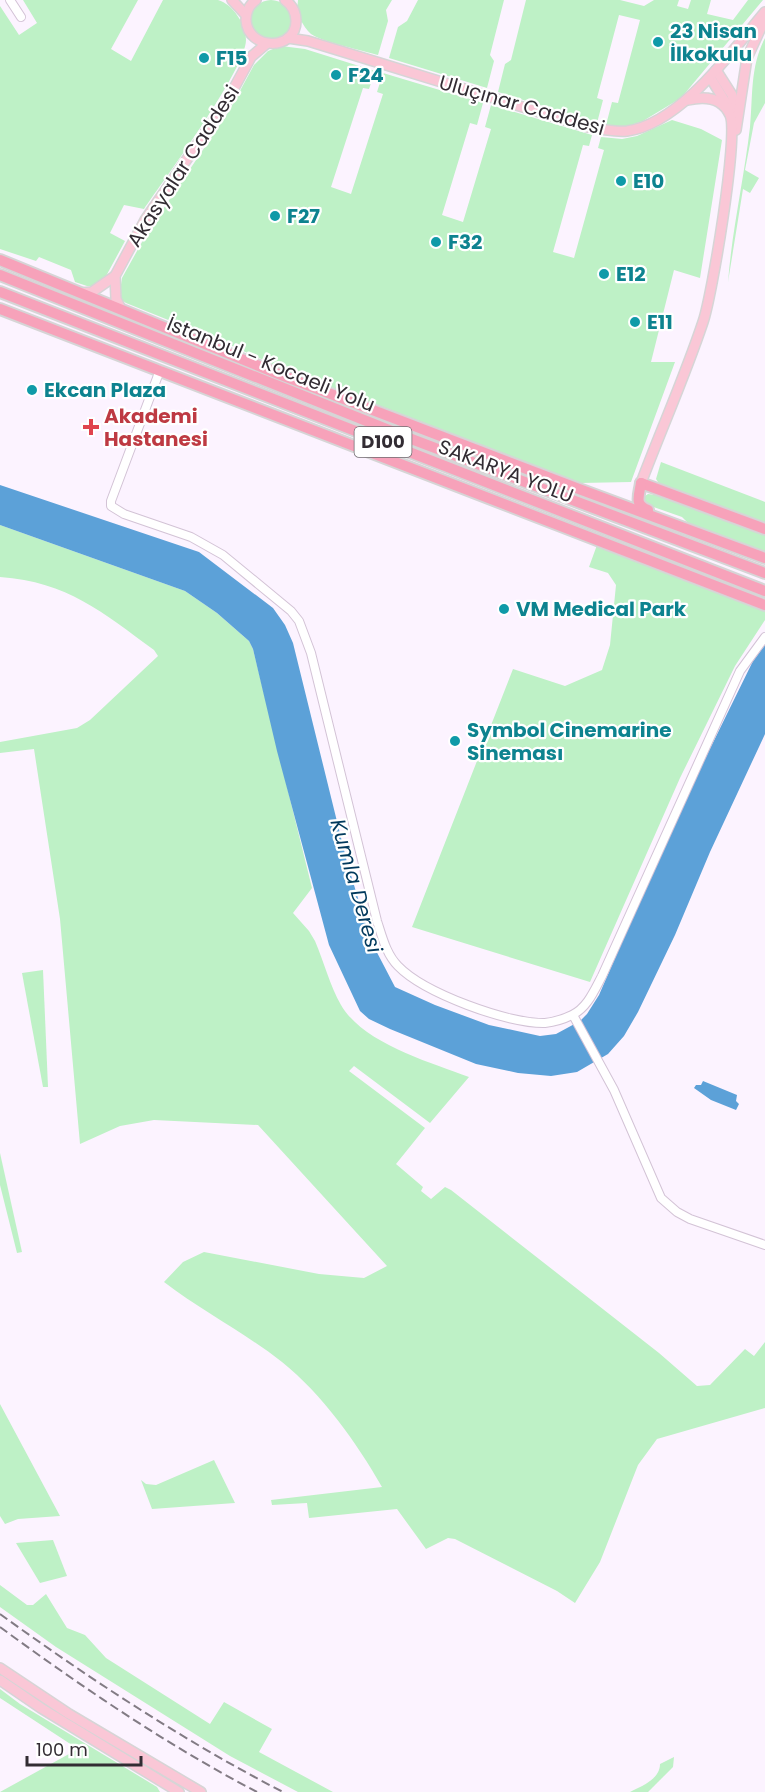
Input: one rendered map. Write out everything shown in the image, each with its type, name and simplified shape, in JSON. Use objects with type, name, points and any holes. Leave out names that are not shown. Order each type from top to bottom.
[{"type":"highway","points":[[0,260],[286,377],[765,558]]},
{"type":"highway","name":"İstanbul - Kocaeli Yolu","points":[[0,275],[414,440],[765,573]]},
{"type":"highway","name":"SAKARYA YOLU","points":[[0,292],[765,591]]},
{"type":"highway","points":[[0,309],[765,605]]},
{"type":"highway","points":[[608,500],[631,496],[641,483]]},
{"type":"highway","points":[[641,483],[638,502],[640,506],[670,518],[687,528]]},
{"type":"highway","points":[[641,483],[765,529]]},
{"type":"main road","points":[[234,0],[254,2],[246,15],[246,26],[252,37],[251,57]]},
{"type":"main road","points":[[234,0],[246,15]]},
{"type":"main road","points":[[252,37],[266,44],[275,44],[288,38],[295,27],[295,15],[288,1]]},
{"type":"main road","name":"Uluçınar Caddesi","points":[[599,129],[633,130],[657,120],[688,100],[765,12]]},
{"type":"main road","points":[[641,483],[704,320],[747,58],[765,20]]},
{"type":"main road","points":[[295,27],[308,41]]},
{"type":"main road","name":"Uluçınar Caddesi","points":[[288,38],[308,41],[588,127]]},
{"type":"main road","points":[[251,57],[266,44]]},
{"type":"main road","name":"Akasyalar Caddesi","points":[[115,276],[145,220],[227,101],[251,57]]},
{"type":"main road","points":[[713,74],[732,117],[732,153]]},
{"type":"main road","points":[[713,74],[734,100],[736,135]]},
{"type":"main road","points":[[688,100],[700,97],[719,102],[732,117]]},
{"type":"main road","points":[[81,293],[92,292],[115,276]]},
{"type":"main road","points":[[115,276],[116,299],[121,309]]},
{"type":"main road","points":[[0,1668],[69,1714],[201,1792]]},
{"type":"main road","points":[[0,1680],[41,1708],[179,1792]]},
{"type":"street","points":[[10,0],[21,17]]},
{"type":"street","name":"Uluçınar Caddesi","points":[[588,127],[599,129]]},
{"type":"street","points":[[160,370],[111,506],[124,514],[207,544],[253,578],[291,611],[299,621],[310,651],[377,921],[388,951],[396,964],[425,986],[493,1014],[545,1023],[574,1017],[591,998],[741,671],[765,637]]},
{"type":"street","points":[[574,1017],[614,1090],[661,1198],[677,1212],[690,1219],[765,1245]]},
{"type":"green space","points":[[23,0],[138,0],[111,49],[131,61],[163,0],[218,0],[224,2],[238,16],[244,28],[246,40],[233,75],[185,150],[144,209],[124,205],[110,233],[125,241],[105,278],[95,286],[75,282],[71,270],[39,257],[36,261],[0,249],[0,6],[19,35],[37,23]]},
{"type":"green space","points":[[271,0],[285,6],[291,20],[285,34],[271,40],[257,34],[251,20],[257,6]]},
{"type":"green space","points":[[298,0],[392,0],[386,10],[388,21],[378,55],[332,43],[311,34],[300,18]]},
{"type":"green space","points":[[418,0],[504,0],[490,55],[494,61],[487,88],[389,58],[398,27],[407,21]]},
{"type":"green space","points":[[526,0],[620,0],[644,6],[654,0],[679,0],[677,6],[688,9],[691,0],[711,0],[707,14],[733,20],[748,0],[763,0],[681,98],[643,121],[625,127],[606,125],[612,102],[618,103],[640,20],[619,15],[597,98],[603,100],[597,123],[498,92],[505,64],[511,60]]},
{"type":"green space","points":[[765,38],[765,103],[754,123],[745,170],[759,178],[750,193],[743,189],[728,282],[750,127],[754,70]]},
{"type":"green space","points":[[281,46],[305,49],[375,71],[369,89],[363,88],[331,187],[351,194],[383,94],[377,92],[383,73],[483,103],[477,125],[470,123],[442,215],[463,222],[491,129],[485,127],[491,105],[592,135],[589,146],[583,145],[553,252],[574,258],[604,150],[598,148],[601,137],[622,139],[637,136],[672,120],[701,129],[722,140],[700,278],[674,270],[651,362],[675,362],[631,482],[580,483],[279,367],[126,303],[119,298],[122,278],[147,233],[229,111],[254,65],[268,51]]},
{"type":"green space","points":[[661,462],[765,502],[765,524],[660,485],[656,479]]},
{"type":"green space","points":[[648,494],[765,534],[765,552],[690,525],[682,517],[645,504],[645,496]]},
{"type":"green space","points":[[0,525],[185,591],[217,613],[249,641],[253,649],[312,888],[293,913],[315,941],[337,998],[351,1018],[381,1041],[398,1050],[469,1077],[430,1123],[354,1066],[349,1071],[425,1128],[396,1164],[423,1187],[421,1191],[431,1199],[445,1187],[451,1190],[659,1353],[697,1386],[710,1385],[745,1349],[754,1356],[765,1342],[765,1408],[657,1439],[638,1465],[600,1562],[575,1603],[557,1591],[455,1539],[448,1538],[426,1549],[397,1509],[309,1518],[307,1503],[272,1505],[271,1500],[382,1487],[338,1420],[297,1375],[268,1351],[164,1282],[183,1262],[204,1252],[319,1274],[364,1278],[387,1266],[258,1125],[154,1120],[120,1126],[80,1144],[60,919],[34,749],[0,753],[0,742],[77,728],[90,720],[158,656],[154,650],[135,636],[83,601],[65,592],[24,580],[0,577]]},
{"type":"green space","points":[[597,545],[765,609],[765,620],[735,666],[680,778],[590,982],[412,927],[513,669],[565,686],[602,670],[610,645],[616,585],[608,573],[589,567]]},
{"type":"green space","points":[[43,970],[48,1087],[43,1087],[22,973]]},
{"type":"green space","points":[[0,1153],[22,1252],[17,1253],[0,1185]]},
{"type":"green space","points":[[0,1404],[60,1516],[18,1519],[5,1524],[0,1516]]},
{"type":"green space","points":[[214,1460],[235,1503],[152,1509],[141,1480],[146,1484],[156,1485]]},
{"type":"green space","points":[[53,1540],[67,1576],[40,1583],[16,1543]]},
{"type":"green space","points":[[0,1585],[27,1605],[33,1605],[46,1594],[67,1628],[85,1635],[106,1658],[210,1724],[224,1702],[272,1729],[259,1752],[333,1792],[298,1792],[230,1756],[56,1647],[0,1607]]},
{"type":"green space","points":[[0,1689],[20,1704],[157,1787],[160,1792],[0,1792],[78,1749],[0,1698]]},
{"type":"green space","points":[[674,1757],[673,1767],[648,1792],[630,1792],[654,1778],[660,1764]]},
{"type":"water","points":[[0,485],[199,552],[273,608],[285,625],[293,643],[347,862],[371,941],[395,987],[489,1025],[540,1036],[556,1034],[580,1021],[599,995],[676,818],[753,661],[765,645],[765,734],[638,1012],[624,1036],[608,1054],[577,1072],[551,1076],[518,1073],[476,1064],[390,1029],[369,1019],[360,1011],[329,945],[277,751],[253,649],[249,641],[217,613],[185,591],[0,525]]},
{"type":"water","points":[[703,1081],[737,1095],[736,1101],[739,1104],[736,1110],[711,1100],[694,1088],[696,1085],[701,1085]]},
{"type":"railway","points":[[0,1614],[138,1708],[210,1752],[283,1792]]},
{"type":"railway","points":[[0,1627],[126,1714],[190,1755],[257,1792]]},
{"type":"place","name":"23 Nisan İlkokulu","points":[[658,42]]},
{"type":"place","name":"F15","points":[[204,58]]},
{"type":"place","name":"F24","points":[[336,75]]},
{"type":"place","name":"E10","points":[[621,181]]},
{"type":"place","name":"F27","points":[[275,216]]},
{"type":"place","name":"F32","points":[[436,242]]},
{"type":"place","name":"E12","points":[[604,274]]},
{"type":"place","name":"E11","points":[[635,322]]},
{"type":"place","name":"Ekcan Plaza","points":[[32,390]]},
{"type":"place","name":"Akademi Hastanesi","points":[[91,427]]},
{"type":"place","name":"VM Medical Park","points":[[504,609]]},
{"type":"place","name":"Symbol Cinemarine Sineması","points":[[455,741]]},
{"type":"water label","name":"Kumla Deresi","points":[[356,886]]}]
